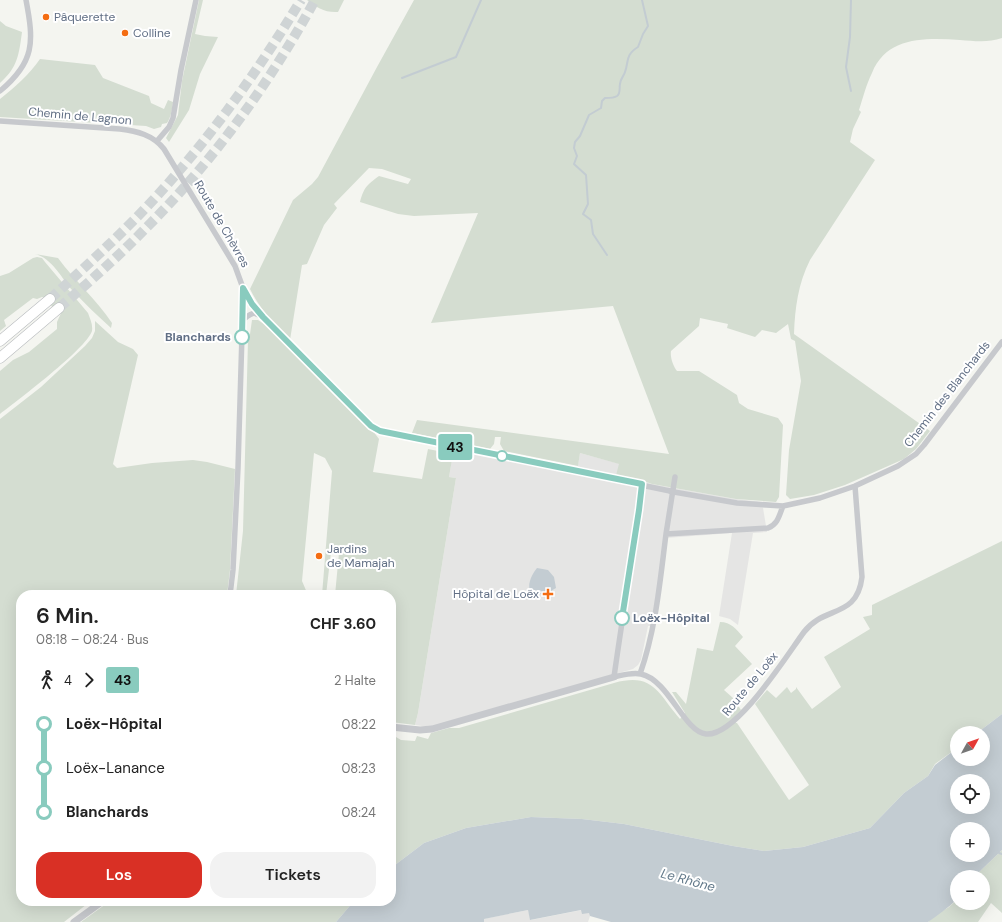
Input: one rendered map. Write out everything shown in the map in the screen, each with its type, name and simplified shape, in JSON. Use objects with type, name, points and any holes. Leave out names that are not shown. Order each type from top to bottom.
[{"type":"highway","points":[[0,341],[50,299]]},
{"type":"highway","points":[[0,358],[59,308]]},
{"type":"street","points":[[0,91],[18,76],[28,56],[30,28],[26,0]]},
{"type":"street","points":[[157,141],[173,118],[181,70],[196,0]]},
{"type":"street","name":"Chemin de Lagnon","points":[[0,120],[130,130],[141,132],[157,141]]},
{"type":"street","name":"Route de Chèvres","points":[[157,141],[167,154],[236,266],[243,288],[236,518],[231,590]]},
{"type":"street","name":"Chemin des Blanchards","points":[[243,288],[252,304],[263,317],[371,426],[380,431],[642,484],[656,489],[737,503],[782,506],[820,498],[855,486],[898,466],[916,454],[1002,342]]},
{"type":"street","points":[[242,322],[247,316],[254,313],[263,317]]},
{"type":"street","points":[[396,728],[420,730],[432,729],[614,677],[629,674],[640,674],[648,651],[653,626],[675,477]]},
{"type":"street","points":[[614,677],[642,484]]},
{"type":"street","name":"Route de Loëx","points":[[640,674],[649,677],[667,693],[693,728],[697,731],[705,734],[714,734],[722,731],[732,723],[767,683],[808,628],[819,618],[842,610],[858,593],[862,577],[855,486]]},
{"type":"street","points":[[666,534],[768,528],[772,527],[778,522],[782,506]]},
{"type":"street","points":[[74,922],[96,906]]},
{"type":"shaded area","points":[[199,0],[203,0],[195,34],[218,37],[200,74],[189,110],[169,142],[166,138],[178,115],[182,81]]},
{"type":"shaded area","points":[[307,0],[344,0],[338,12],[329,12]]},
{"type":"shaded area","points":[[414,0],[1002,0],[1002,38],[986,41],[934,39],[909,42],[897,46],[887,52],[879,61],[866,87],[859,110],[861,112],[853,129],[850,142],[875,160],[810,260],[798,296],[794,334],[930,431],[916,449],[904,459],[845,485],[814,495],[790,499],[786,495],[789,450],[801,381],[795,341],[791,339],[788,324],[776,333],[762,330],[755,337],[727,328],[728,324],[700,318],[699,326],[671,351],[673,364],[677,371],[699,371],[737,395],[739,403],[748,409],[778,418],[783,425],[779,497],[776,502],[736,499],[652,484],[641,480],[616,475],[619,464],[580,453],[578,466],[504,451],[500,444],[501,437],[495,437],[494,444],[490,449],[412,433],[417,420],[669,454],[613,306],[431,323],[478,213],[414,216],[398,214],[360,202],[366,187],[379,176],[408,184],[411,179],[382,169],[369,168],[334,204],[337,208],[324,225],[307,264],[302,265],[290,340],[268,316],[250,289],[293,200],[318,177]]},
{"type":"shaded area","points":[[0,21],[6,26],[22,32],[17,60],[11,71],[0,83]]},
{"type":"shaded area","points":[[40,59],[95,65],[103,78],[149,96],[151,103],[164,109],[168,100],[173,102],[168,121],[167,123],[162,124],[161,127],[154,129],[146,126],[0,117],[0,99],[22,80]]},
{"type":"shaded area","points":[[35,254],[58,258],[106,314],[112,323],[111,328],[73,291],[52,264],[41,256]]},
{"type":"shaded area","points":[[37,257],[42,258],[88,313],[92,324],[92,331],[78,350],[0,414],[0,371],[13,360],[29,352],[57,329],[57,322],[62,311],[51,306],[52,304],[47,298],[33,298],[4,320],[6,326],[0,331],[0,276],[9,273]]},
{"type":"shaded area","points":[[252,320],[258,320],[264,324],[373,431],[379,439],[373,472],[422,479],[428,449],[453,454],[449,477],[456,478],[415,725],[396,723],[396,590],[335,590],[339,553],[331,552],[327,590],[322,590],[332,471],[325,458],[314,453],[302,581],[306,590],[237,590],[243,531],[248,340]]},
{"type":"shaded area","points":[[95,321],[118,342],[133,349],[138,355],[113,464],[117,468],[152,463],[193,460],[235,469],[228,590],[16,590],[16,906],[85,906],[64,922],[0,922],[0,419],[41,387],[85,346],[92,338],[95,331]]},
{"type":"shaded area","name":"Hôpital de Loëx","points":[[454,447],[577,471],[580,453],[620,464],[616,475],[641,480],[652,484],[736,499],[762,502],[767,532],[753,533],[738,625],[730,619],[719,616],[732,533],[666,538],[653,626],[648,626],[641,660],[633,669],[429,727],[415,725],[456,478],[449,477]]},
{"type":"shaded area","points":[[1002,541],[1002,714],[986,726],[950,726],[950,753],[935,764],[928,776],[904,793],[870,828],[803,847],[764,851],[624,824],[582,819],[531,817],[466,828],[424,843],[396,864],[396,737],[401,740],[415,741],[417,736],[428,739],[431,733],[449,728],[459,728],[627,680],[638,680],[647,683],[654,688],[680,719],[685,713],[672,692],[676,692],[686,704],[697,648],[713,651],[720,622],[727,623],[736,629],[743,637],[735,646],[752,664],[724,690],[733,698],[741,710],[733,719],[789,800],[809,785],[755,704],[767,690],[776,698],[787,687],[791,693],[796,689],[796,687],[812,709],[841,687],[824,657],[870,629],[863,617],[872,615],[872,605]]},
{"type":"shaded area","points":[[1002,850],[1002,913],[991,903],[990,904],[990,870],[981,870]]},
{"type":"shaded area","points":[[103,906],[350,906],[336,922],[81,922]]},
{"type":"shaded area","points":[[950,906],[950,910],[986,910],[978,922],[928,922],[934,916]]},
{"type":"shaded area","points":[[528,910],[531,920],[582,910],[590,913],[590,916],[588,922],[484,922],[483,919]]},
{"type":"water","points":[[537,568],[548,570],[554,577],[556,588],[537,595],[534,595],[531,592],[529,585]]},
{"type":"water","name":"Le Rhône","points":[[1002,714],[1002,850],[990,862],[990,822],[950,822],[950,862],[990,862],[981,870],[950,870],[950,905],[928,922],[611,922],[590,916],[589,913],[582,914],[581,910],[530,920],[528,910],[484,919],[484,922],[336,922],[350,906],[396,906],[396,864],[424,843],[466,828],[531,817],[582,819],[624,824],[764,851],[803,847],[870,828],[904,793],[928,776],[935,765],[950,753],[950,766],[990,766],[990,726],[986,726]]},
{"type":"waterway","points":[[402,78],[456,57],[481,0]]},
{"type":"waterway","points":[[607,255],[593,234],[591,220],[583,214],[588,204],[586,175],[574,164],[577,156],[574,148],[575,142],[580,136],[589,115],[601,108],[602,101],[605,98],[617,96],[619,93],[620,82],[625,72],[628,58],[638,47],[648,26],[642,0]]},
{"type":"waterway","points":[[851,0],[850,37],[846,67],[851,91]]},
{"type":"tunnel","points":[[50,299],[104,250],[176,175],[251,78],[301,0]]},
{"type":"tunnel","points":[[59,308],[135,239],[194,176],[239,120],[259,91],[298,31],[315,0]]},
{"type":"bus line","name":"43","points":[[242,337],[243,288],[252,304],[282,337],[371,426],[380,431],[642,484],[622,618]]},
{"type":"place","name":"Pâquerette","points":[[46,17]]},
{"type":"place","name":"Colline","points":[[125,33]]},
{"type":"place","name":"Blanchards","points":[[242,337]]},
{"type":"place","name":"Jardins de Mamajah","points":[[319,556]]},
{"type":"place","name":"Hôpital de Loëx","points":[[548,594]]},
{"type":"place","name":"Loëx-Hôpital","points":[[622,618]]}]
